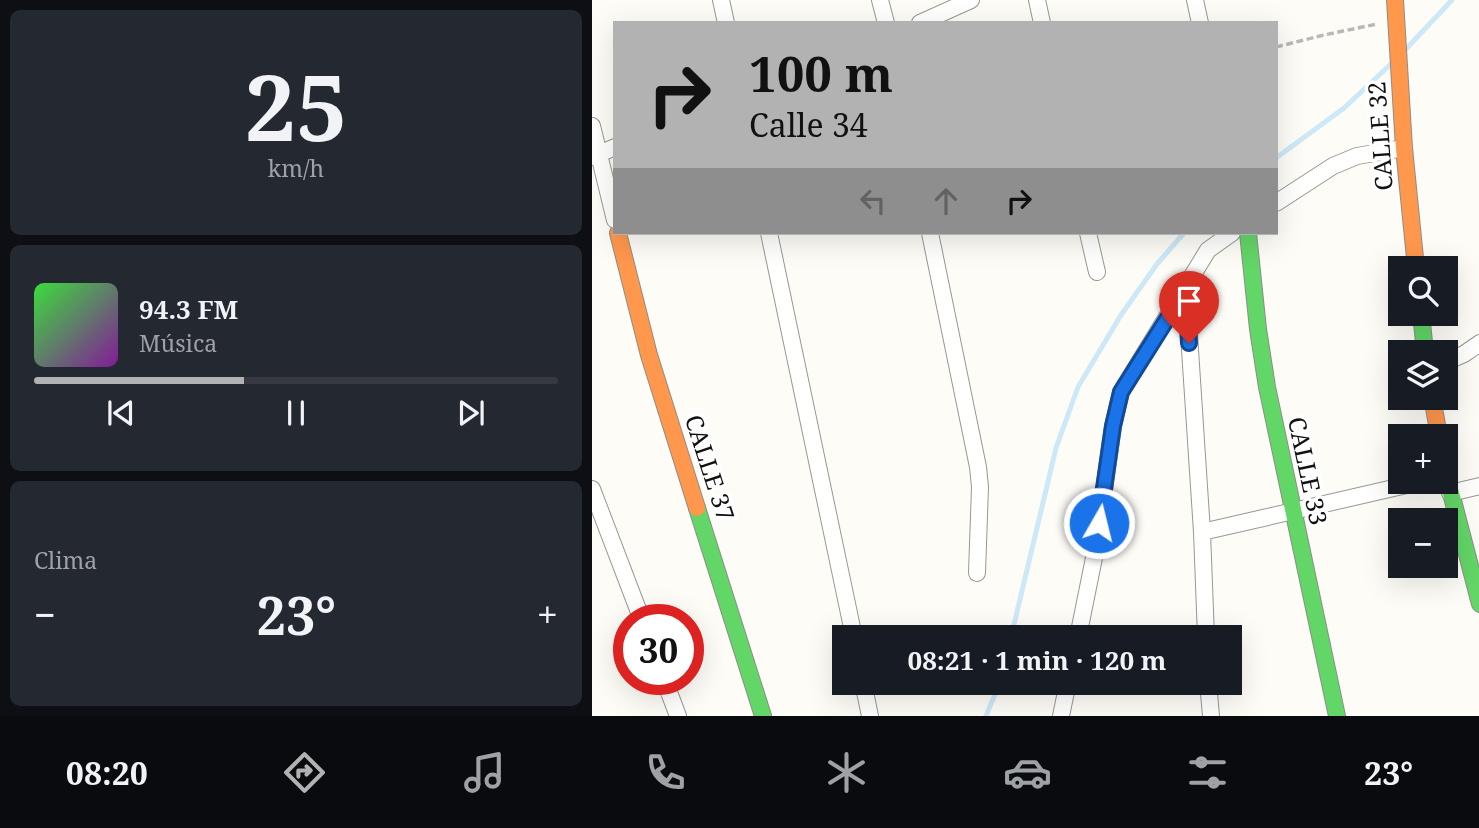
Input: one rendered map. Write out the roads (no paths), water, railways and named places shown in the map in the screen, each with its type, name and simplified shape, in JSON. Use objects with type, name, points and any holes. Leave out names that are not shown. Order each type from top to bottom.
[{"type":"street","points":[[721,0],[726,21]]},
{"type":"street","points":[[880,0],[885,21]]},
{"type":"street","points":[[924,21],[971,0]]},
{"type":"street","points":[[1037,0],[1042,21]]},
{"type":"street","points":[[1195,0],[1200,21]]},
{"type":"street","name":"CALLE 32","points":[[1395,0],[1403,149],[1415,256]]},
{"type":"street","points":[[592,127],[595,155],[613,214]]},
{"type":"street","points":[[595,155],[613,148]]},
{"type":"street","points":[[1278,202],[1333,166],[1357,156],[1403,149]]},
{"type":"street","name":"CALLE 37","points":[[619,235],[650,355],[763,716]]},
{"type":"street","points":[[769,235],[851,625]]},
{"type":"street","points":[[930,235],[978,467],[980,487],[977,573]]},
{"type":"street","points":[[1088,235],[1097,272]]},
{"type":"street","points":[[1080,625],[1096,548],[1113,426],[1121,392],[1208,250],[1229,235]]},
{"type":"street","name":"CALLE 33","points":[[1248,235],[1267,384],[1292,513],[1337,716]]},
{"type":"street","points":[[1186,289],[1206,625]]},
{"type":"street","points":[[1458,357],[1479,343]]},
{"type":"street","points":[[1458,491],[1479,486]]},
{"type":"street","points":[[592,489],[636,604]]},
{"type":"street","points":[[1202,533],[1388,490]]},
{"type":"street","points":[[1450,494],[1479,604]]},
{"type":"street","points":[[670,695],[678,716]]},
{"type":"street","points":[[866,695],[870,716]]},
{"type":"street","points":[[1061,716],[1065,695]]},
{"type":"street","points":[[1209,695],[1211,716]]},
{"type":"waterway","points":[[1406,49],[1452,0]]},
{"type":"waterway","points":[[1278,157],[1344,108],[1392,63]]},
{"type":"waterway","points":[[1014,625],[1056,448],[1078,387],[1121,315],[1157,264],[1182,235]]},
{"type":"waterway","points":[[986,716],[995,695]]}]
